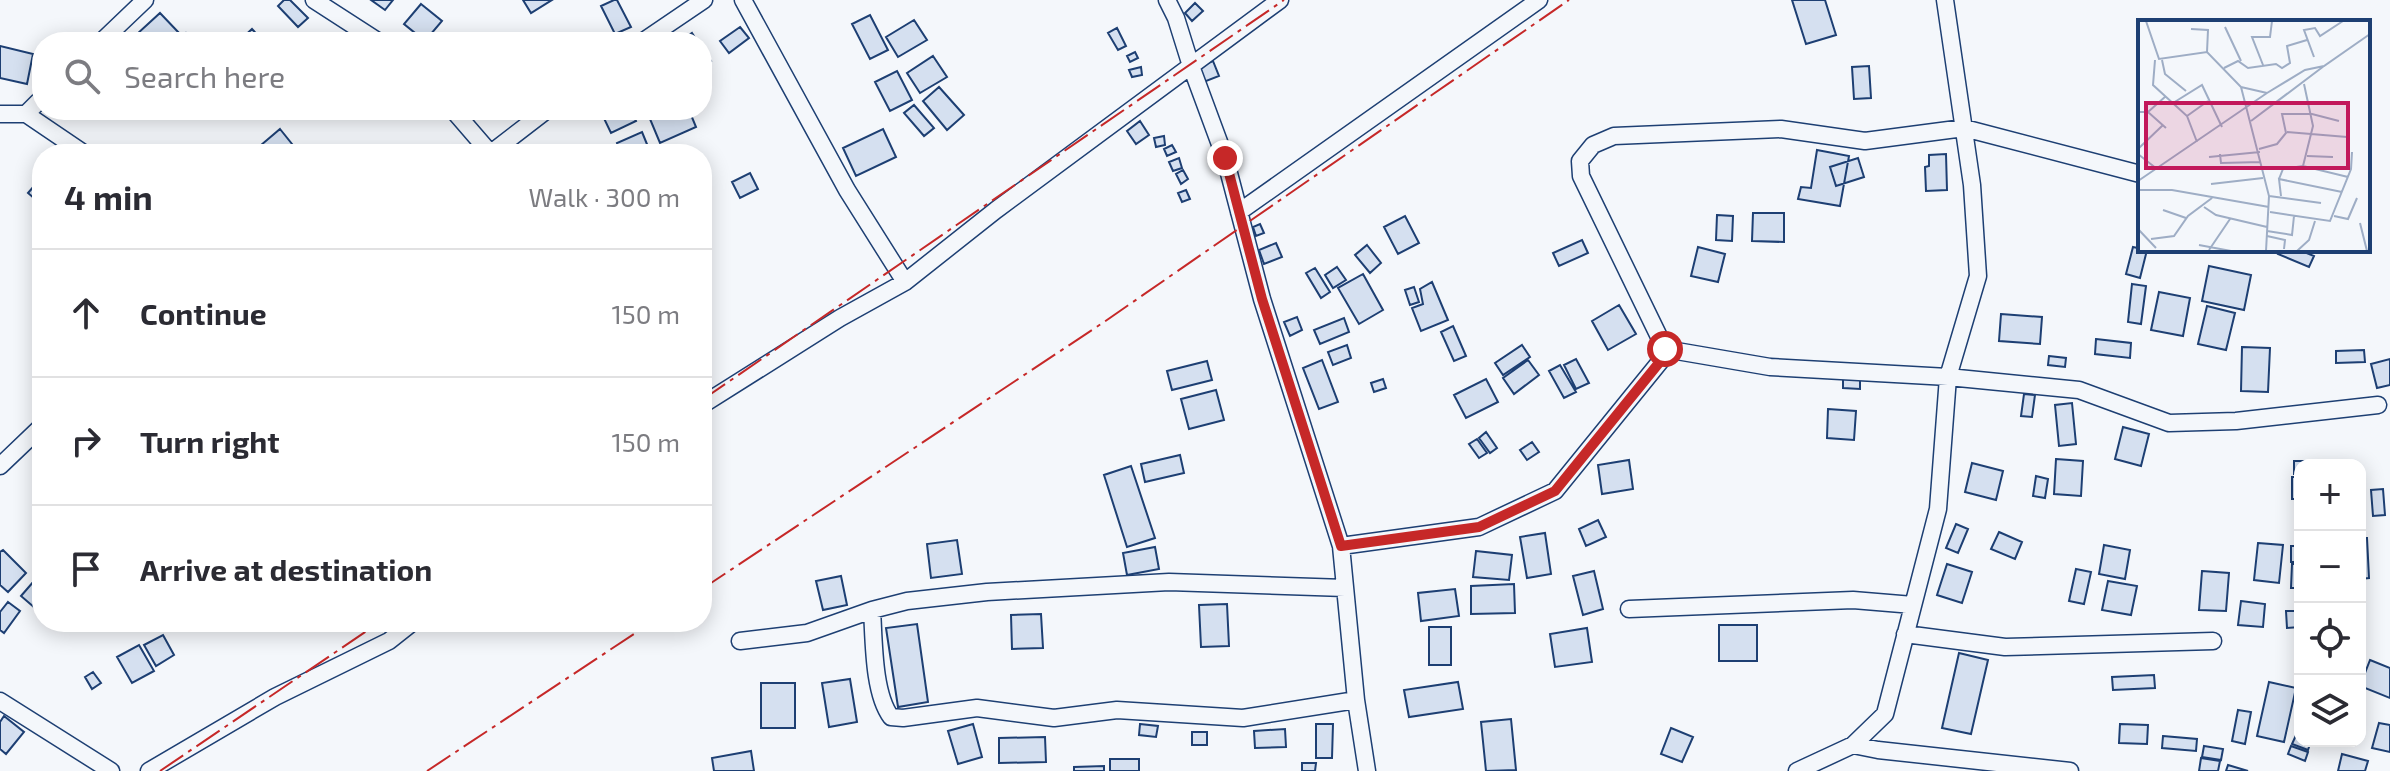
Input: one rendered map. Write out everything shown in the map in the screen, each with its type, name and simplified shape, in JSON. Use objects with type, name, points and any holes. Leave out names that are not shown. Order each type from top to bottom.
[{"type":"street","points":[[111,32],[145,0]]},
{"type":"street","points":[[314,0],[364,32]]},
{"type":"street","points":[[657,32],[704,0]]},
{"type":"street","points":[[743,0],[847,190],[905,282]]},
{"type":"street","points":[[1167,0],[1225,158],[1262,299],[1341,546],[1356,700],[1367,771]]},
{"type":"street","points":[[712,399],[840,318],[905,282],[996,210],[1280,0]]},
{"type":"street","points":[[1239,212],[1539,0]]},
{"type":"street","points":[[1797,771],[1853,745],[1885,714],[1938,509],[1948,377],[1978,276],[1972,185],[1945,0]]},
{"type":"street","points":[[26,114],[32,108]]},
{"type":"street","points":[[0,114],[26,114],[32,118]]},
{"type":"street","points":[[35,120],[70,144]]},
{"type":"street","points":[[462,120],[482,144]]},
{"type":"street","points":[[504,144],[534,120]]},
{"type":"street","points":[[1341,546],[1479,527],[1555,491],[1663,358],[1665,349],[1581,176],[1580,161],[1593,145],[1614,136],[1781,129],[1865,141],[1964,128],[2138,173]]},
{"type":"street","points":[[1665,349],[1770,367],[1948,377],[2079,390],[2169,423],[2236,421],[2378,405]]},
{"type":"street","points":[[0,466],[32,436]]},
{"type":"street","points":[[740,641],[807,633],[907,601],[987,592],[1169,582],[1345,588]]},
{"type":"street","points":[[1629,609],[1853,600],[1913,605]]},
{"type":"street","points":[[872,610],[882,702],[891,717],[977,708],[1054,718],[1117,710],[1243,718],[1356,700]]},
{"type":"street","points":[[149,771],[275,697],[389,641],[400,632]]},
{"type":"street","points":[[1905,634],[2005,647],[2213,641]]},
{"type":"street","points":[[0,701],[111,771]]},
{"type":"street","points":[[1853,745],[2070,771]]},
{"type":"building","points":[[284,0],[290,0],[308,18],[298,27],[278,6]]},
{"type":"building","points":[[371,0],[393,0],[385,10]]},
{"type":"building","points":[[523,0],[552,0],[531,13]]},
{"type":"building","points":[[617,0],[631,27],[614,32],[601,6]]},
{"type":"building","points":[[1792,0],[1825,0],[1836,35],[1806,44]]},
{"type":"building","points":[[1195,3],[1203,11],[1192,21],[1185,13]]},
{"type":"building","points":[[421,4],[442,21],[433,32],[414,32],[404,24]]},
{"type":"building","points":[[160,13],[178,32],[139,32]]},
{"type":"building","points":[[870,15],[888,50],[870,59],[852,24]]},
{"type":"building","points":[[914,20],[927,40],[898,57],[886,37]]},
{"type":"building","points":[[740,27],[749,38],[729,53],[720,41]]},
{"type":"building","points":[[1117,28],[1126,46],[1118,50],[1108,33]]},
{"type":"building","points":[[0,46],[32,54],[27,84],[0,78]]},
{"type":"building","points":[[1135,52],[1138,58],[1130,62],[1127,56]]},
{"type":"building","points":[[933,56],[947,77],[920,93],[907,73]]},
{"type":"building","points":[[1213,61],[1219,76],[1201,83],[1195,68]]},
{"type":"building","points":[[1869,66],[1871,98],[1854,99],[1852,67]]},
{"type":"building","points":[[1141,67],[1142,75],[1132,77],[1129,70]]},
{"type":"building","points":[[897,71],[912,100],[890,111],[875,82]]},
{"type":"building","points":[[939,87],[964,115],[947,130],[923,101]]},
{"type":"building","points":[[914,105],[934,128],[924,136],[904,113]]},
{"type":"building","points":[[605,120],[636,120],[636,121],[611,133]]},
{"type":"building","points":[[650,120],[693,120],[696,127],[660,143]]},
{"type":"building","points":[[1140,121],[1149,135],[1136,144],[1127,131]]},
{"type":"building","points":[[280,129],[292,144],[262,144]]},
{"type":"building","points":[[883,129],[896,157],[856,176],[843,148]]},
{"type":"building","points":[[642,132],[647,144],[617,144]]},
{"type":"building","points":[[1164,136],[1165,145],[1156,147],[1154,138]]},
{"type":"building","points":[[1172,145],[1176,152],[1167,156],[1164,149]]},
{"type":"building","points":[[1817,150],[1849,156],[1840,206],[1798,199],[1801,187],[1811,188]]},
{"type":"building","points":[[1946,154],[1947,190],[1926,191],[1925,167],[1929,166],[1929,155]]},
{"type":"building","points":[[1179,158],[1182,168],[1173,171],[1169,162]]},
{"type":"building","points":[[1858,158],[1864,177],[1836,186],[1830,167]]},
{"type":"building","points":[[1183,170],[1188,179],[1181,184],[1176,174]]},
{"type":"building","points":[[750,173],[758,189],[740,198],[732,182]]},
{"type":"building","points":[[1186,190],[1190,199],[1182,202],[1178,193]]},
{"type":"building","points":[[1753,213],[1784,213],[1784,242],[1752,241]]},
{"type":"building","points":[[1717,215],[1733,216],[1732,241],[1716,240]]},
{"type":"building","points":[[1405,216],[1419,243],[1398,254],[1384,227]]},
{"type":"building","points":[[1260,224],[1264,233],[1256,236],[1253,227]]},
{"type":"building","points":[[1582,240],[1588,253],[1559,266],[1553,253]]},
{"type":"building","points":[[1276,243],[1282,257],[1264,264],[1259,250]]},
{"type":"building","points":[[1367,245],[1381,263],[1370,273],[1355,255]]},
{"type":"building","points":[[1698,247],[1725,254],[1718,282],[1691,276]]},
{"type":"building","points":[[2133,247],[2138,248],[2138,252],[2146,252],[2140,278],[2126,274]]},
{"type":"building","points":[[2304,252],[2314,256],[2309,267],[2278,254]]},
{"type":"building","points":[[2209,266],[2251,275],[2244,310],[2202,301]]},
{"type":"building","points":[[1337,267],[1346,280],[1333,288],[1325,275]]},
{"type":"building","points":[[1315,268],[1330,292],[1321,298],[1306,273]]},
{"type":"building","points":[[1363,274],[1383,310],[1359,324],[1338,288]]},
{"type":"building","points":[[1432,282],[1448,320],[1421,331],[1412,308],[1423,304],[1420,289]]},
{"type":"building","points":[[2132,284],[2146,286],[2141,324],[2128,322]]},
{"type":"building","points":[[1414,287],[1419,302],[1410,305],[1405,290]]},
{"type":"building","points":[[2159,292],[2190,298],[2183,336],[2151,330]]},
{"type":"building","points":[[1619,305],[1636,334],[1608,350],[1592,321]]},
{"type":"building","points":[[2207,306],[2235,313],[2226,350],[2198,344]]},
{"type":"building","points":[[2001,314],[2042,317],[2040,344],[1999,341]]},
{"type":"building","points":[[1297,317],[1302,330],[1290,336],[1284,322]]},
{"type":"building","points":[[1344,318],[1349,332],[1320,344],[1314,330]]},
{"type":"building","points":[[1453,326],[1466,356],[1454,361],[1441,332]]},
{"type":"building","points":[[2096,339],[2131,343],[2130,358],[2095,354]]},
{"type":"building","points":[[1347,345],[1351,358],[1333,365],[1328,352]]},
{"type":"building","points":[[1522,345],[1530,357],[1503,375],[1495,363]]},
{"type":"building","points":[[2242,347],[2270,348],[2268,392],[2241,391]]},
{"type":"building","points":[[2364,350],[2365,362],[2336,363],[2336,351]]},
{"type":"building","points":[[2049,356],[2066,358],[2065,367],[2048,365]]},
{"type":"building","points":[[1576,359],[1589,383],[1576,389],[1564,365]]},
{"type":"building","points":[[2390,359],[2390,385],[2377,388],[2371,364]]},
{"type":"building","points":[[1322,360],[1338,402],[1319,409],[1303,368]]},
{"type":"building","points":[[1528,360],[1539,375],[1514,394],[1503,378]]},
{"type":"building","points":[[1207,361],[1212,380],[1172,390],[1167,371]]},
{"type":"building","points":[[1560,365],[1576,392],[1564,398],[1549,371]]},
{"type":"building","points":[[1843,378],[1860,378],[1860,389],[1843,388]]},
{"type":"building","points":[[1383,379],[1386,388],[1374,392],[1371,383]]},
{"type":"building","points":[[1486,379],[1498,402],[1466,418],[1454,395]]},
{"type":"building","points":[[1216,390],[1224,420],[1189,429],[1181,399]]},
{"type":"building","points":[[2024,394],[2035,395],[2032,417],[2021,416]]},
{"type":"building","points":[[2072,403],[2076,444],[2059,446],[2055,405]]},
{"type":"building","points":[[1828,409],[1856,411],[1854,440],[1827,438]]},
{"type":"building","points":[[2123,427],[2149,434],[2141,466],[2115,459]]},
{"type":"building","points":[[1486,432],[1497,448],[1490,453],[1479,438]]},
{"type":"building","points":[[1477,439],[1487,453],[1479,458],[1469,444]]},
{"type":"building","points":[[1532,442],[1539,452],[1527,460],[1520,450]]},
{"type":"building","points":[[1180,455],[1184,473],[1145,482],[1141,464]]},
{"type":"building","points":[[2056,459],[2083,461],[2081,496],[2054,494]]},
{"type":"building","points":[[1629,460],[1633,489],[1602,494],[1598,465]]},
{"type":"building","points":[[1972,463],[2003,471],[1996,500],[1965,492]]},
{"type":"building","points":[[1131,466],[1155,538],[1127,547],[1104,475]]},
{"type":"building","points":[[2036,476],[2048,479],[2045,498],[2033,496]]},
{"type":"building","points":[[2292,477],[2294,477],[2294,499]]},
{"type":"building","points":[[2383,489],[2385,515],[2373,516],[2371,490]]},
{"type":"building","points":[[1598,520],[1606,537],[1586,546],[1579,529]]},
{"type":"building","points":[[1956,524],[1968,529],[1958,553],[1946,548]]},
{"type":"building","points":[[1999,532],[2022,542],[2015,559],[1991,549]]},
{"type":"building","points":[[1545,533],[1551,574],[1527,578],[1520,537]]},
{"type":"building","points":[[2366,538],[2367,538],[2369,578],[2366,578]]},
{"type":"building","points":[[957,540],[962,574],[931,578],[927,544]]},
{"type":"building","points":[[2258,543],[2283,545],[2279,583],[2254,580]]},
{"type":"building","points":[[2104,545],[2130,550],[2125,579],[2099,574]]},
{"type":"building","points":[[2291,546],[2294,546],[2294,562],[2291,562]]},
{"type":"building","points":[[1155,547],[1159,569],[1127,575],[1123,553]]},
{"type":"building","points":[[3,550],[26,573],[8,592],[0,585],[0,552]]},
{"type":"building","points":[[1476,551],[1512,555],[1509,580],[1473,577]]},
{"type":"building","points":[[1947,564],[1972,572],[1962,603],[1937,595]]},
{"type":"building","points":[[2292,564],[2294,564],[2294,588],[2291,588]]},
{"type":"building","points":[[2076,569],[2091,572],[2084,604],[2069,601]]},
{"type":"building","points":[[1594,571],[1603,609],[1583,615],[1573,576]]},
{"type":"building","points":[[2202,571],[2229,573],[2226,611],[2199,610]]},
{"type":"building","points":[[841,576],[847,605],[823,610],[816,581]]},
{"type":"building","points":[[2108,581],[2137,586],[2131,615],[2102,610]]},
{"type":"building","points":[[32,583],[32,605],[21,596]]},
{"type":"building","points":[[1514,584],[1515,613],[1471,614],[1471,586]]},
{"type":"building","points":[[1455,589],[1459,616],[1421,621],[1418,593]]},
{"type":"building","points":[[2241,601],[2265,604],[2263,627],[2238,625]]},
{"type":"building","points":[[8,602],[20,611],[4,633],[0,630],[0,612]]},
{"type":"building","points":[[1227,604],[1229,646],[1201,647],[1199,605]]},
{"type":"building","points":[[2286,611],[2294,611],[2294,627],[2287,628]]},
{"type":"building","points":[[1041,614],[1043,648],[1012,649],[1011,615]]},
{"type":"building","points":[[917,624],[928,702],[898,707],[886,628]]},
{"type":"building","points":[[1719,625],[1757,625],[1757,661],[1719,661]]},
{"type":"building","points":[[1429,627],[1451,627],[1451,665],[1429,665]]},
{"type":"building","points":[[1587,628],[1592,662],[1555,667],[1550,634]]},
{"type":"building","points":[[163,635],[174,655],[156,666],[144,645]]},
{"type":"building","points":[[139,645],[154,671],[132,683],[117,657]]},
{"type":"building","points":[[1959,653],[1988,660],[1971,734],[1942,728]]},
{"type":"building","points":[[2370,660],[2390,668],[2390,698],[2366,688],[2366,670]]},
{"type":"building","points":[[93,672],[101,683],[92,689],[85,677]]},
{"type":"building","points":[[2154,675],[2155,688],[2113,690],[2112,677]]},
{"type":"building","points":[[850,679],[857,722],[829,727],[822,683]]},
{"type":"building","points":[[1458,682],[1463,709],[1409,717],[1404,690]]},
{"type":"building","points":[[2269,682],[2294,688],[2284,742],[2257,736]]},
{"type":"building","points":[[761,683],[795,683],[795,728],[761,728]]},
{"type":"building","points":[[2238,710],[2251,712],[2245,744],[2232,741]]},
{"type":"building","points":[[4,716],[24,732],[6,754],[0,749],[0,722]]},
{"type":"building","points":[[1511,719],[1516,770],[1486,771],[1481,722]]},
{"type":"building","points":[[2379,723],[2390,725],[2390,752],[2372,748]]},
{"type":"building","points":[[973,724],[982,757],[958,764],[948,731]]},
{"type":"building","points":[[1140,724],[1158,726],[1156,737],[1139,735]]},
{"type":"building","points":[[1316,724],[1333,724],[1332,758],[1316,758]]},
{"type":"building","points":[[2120,724],[2148,725],[2147,744],[2119,743]]},
{"type":"building","points":[[1671,728],[1693,737],[1682,762],[1661,754]]},
{"type":"building","points":[[1285,729],[1286,747],[1255,748],[1254,731]]},
{"type":"building","points":[[1192,732],[1207,732],[1207,745],[1192,745]]},
{"type":"building","points":[[2163,736],[2197,739],[2196,751],[2162,748]]},
{"type":"building","points":[[1045,737],[1046,762],[999,763],[999,738]]},
{"type":"building","points":[[2204,746],[2223,749],[2221,760],[2202,757]]},
{"type":"building","points":[[2291,746],[2308,752],[2305,761],[2288,754]]},
{"type":"building","points":[[751,751],[754,771],[714,771],[712,758]]},
{"type":"building","points":[[2342,754],[2368,761],[2365,771],[2338,771]]},
{"type":"building","points":[[2201,758],[2220,761],[2218,771],[2199,771]]},
{"type":"building","points":[[1110,759],[1139,759],[1139,771],[1110,771]]},
{"type":"building","points":[[1302,763],[1316,763],[1315,771],[1302,771]]},
{"type":"building","points":[[2228,765],[2248,771],[2226,771]]},
{"type":"building","points":[[1104,766],[1104,771],[1074,771],[1074,767]]},
{"type":"power","points":[[712,393],[1284,0]]},
{"type":"power","points":[[712,582],[1104,322],[1569,0]]},
{"type":"power","points":[[160,771],[365,632]]},
{"type":"power","points":[[427,771],[637,632]]},
{"type":"route","points":[[1225,158],[1262,299],[1341,546],[1479,527],[1555,491],[1663,358],[1665,349]]}]
